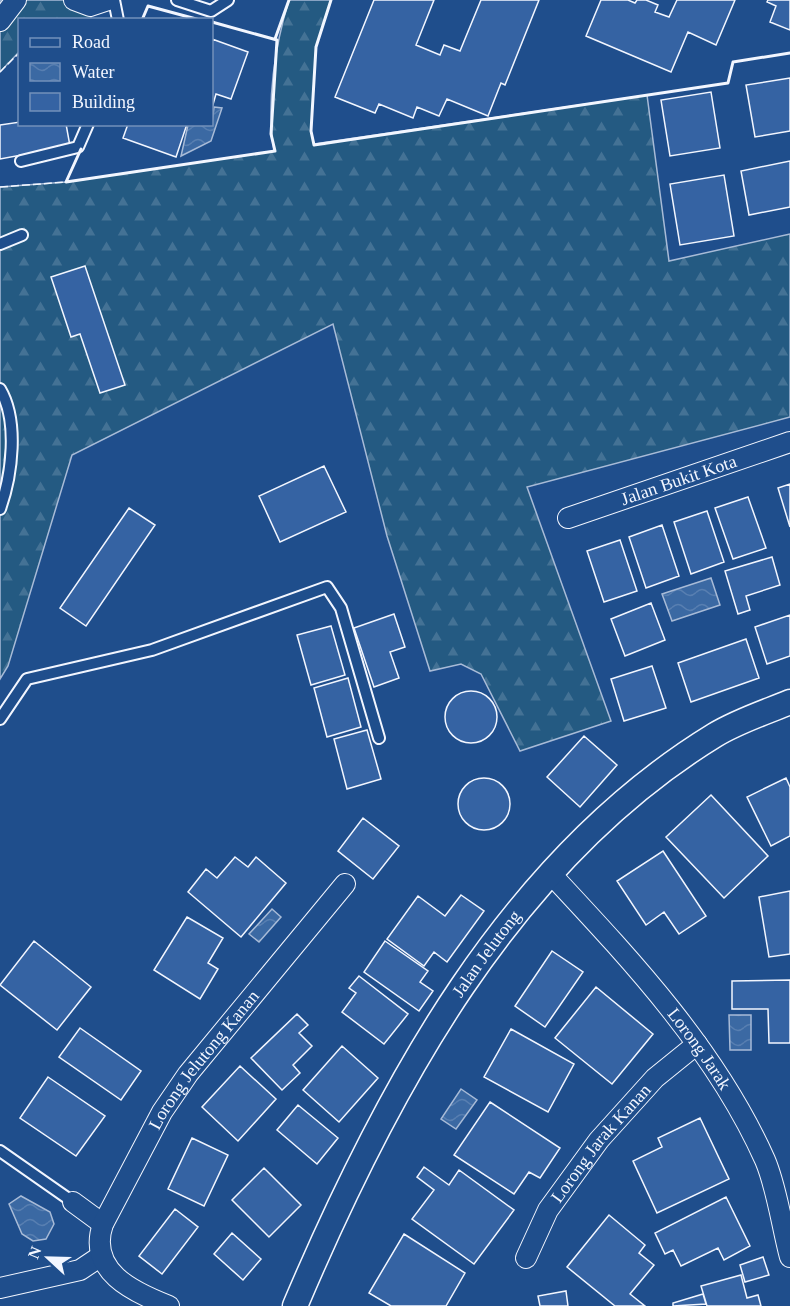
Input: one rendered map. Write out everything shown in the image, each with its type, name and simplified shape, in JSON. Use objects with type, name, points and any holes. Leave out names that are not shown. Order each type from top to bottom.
[{"type":"street","points":[[0,21],[16,0]]},
{"type":"street","points":[[74,0],[90,6],[108,0]]},
{"type":"street","name":"Jalan Bukit Kota","points":[[568,518],[790,442]]},
{"type":"street","name":"Jalan Jelutong","points":[[295,1306],[333,1216],[413,1066],[484,954],[550,873],[590,831],[649,782],[717,734],[790,702]]},
{"type":"street","name":"Lorong Jarak","points":[[550,873],[621,949],[697,1044],[732,1094],[766,1162],[790,1257]]},
{"type":"street","name":"Lorong Jelutong Kanan","points":[[101,1256],[98,1239],[103,1224],[162,1112],[188,1074],[345,884]]},
{"type":"street","name":"Lorong Jarak Kanan","points":[[526,1258],[548,1210],[599,1140],[655,1078],[697,1044]]},
{"type":"street","points":[[73,1202],[103,1224]]},
{"type":"street","points":[[0,1288],[80,1270],[101,1256],[116,1277],[138,1300],[169,1306]]},
{"type":"lane","points":[[114,0],[118,18]]},
{"type":"lane","points":[[177,0],[207,11],[228,0]]},
{"type":"lane","points":[[21,161],[78,147],[87,126]]},
{"type":"lane","points":[[0,244],[21,235]]},
{"type":"lane","points":[[0,389],[11,430],[10,459],[0,509]]},
{"type":"lane","points":[[0,422],[11,430]]},
{"type":"lane","points":[[0,719],[27,679],[152,650],[327,587],[341,608],[379,738]]},
{"type":"lane","points":[[0,1151],[73,1202]]},
{"type":"green space","points":[[0,0],[90,0],[91,18],[18,18],[18,53],[0,72]]},
{"type":"green space","points":[[289,0],[331,0],[316,47],[311,131],[314,144],[647,95],[669,261],[790,234],[790,417],[527,487],[611,721],[520,751],[481,674],[461,664],[430,671],[387,536],[333,324],[72,455],[8,666],[0,679],[0,187],[66,182],[274,151],[271,113],[273,74]]},
{"type":"water","points":[[214,107],[222,108],[211,141],[181,156],[188,126],[213,126]]},
{"type":"water","points":[[711,578],[720,605],[672,621],[662,594]]},
{"type":"water","points":[[272,909],[281,917],[259,942],[249,934]]},
{"type":"water","points":[[729,1015],[751,1015],[751,1050],[730,1050]]},
{"type":"water","points":[[461,1089],[477,1100],[456,1129],[441,1119]]},
{"type":"water","points":[[21,1196],[50,1212],[54,1224],[46,1239],[33,1241],[22,1234],[9,1204]]},
{"type":"building","points":[[374,0],[434,0],[416,45],[440,55],[444,45],[460,51],[481,0],[539,0],[505,85],[501,83],[488,116],[447,99],[439,116],[417,107],[413,118],[379,104],[375,113],[335,97]]},
{"type":"building","points":[[601,0],[628,0],[635,3],[637,0],[646,0],[658,5],[655,12],[669,17],[677,0],[735,0],[716,45],[688,32],[671,72],[586,36]]},
{"type":"building","points":[[768,0],[790,0],[790,30],[770,22],[776,6],[767,2]]},
{"type":"building","points":[[213,39],[248,52],[231,99],[216,94],[213,104]]},
{"type":"building","points":[[790,78],[790,131],[755,137],[746,85]]},
{"type":"building","points":[[711,92],[720,148],[670,156],[661,100]]},
{"type":"building","points":[[18,122],[18,126],[66,126],[70,146],[0,159],[0,125]]},
{"type":"building","points":[[127,126],[186,126],[176,157],[123,138]]},
{"type":"building","points":[[790,161],[790,207],[749,215],[741,171]]},
{"type":"building","points":[[724,175],[734,236],[680,245],[670,184]]},
{"type":"building","points":[[85,266],[125,385],[100,393],[80,334],[71,337],[51,277]]},
{"type":"building","points":[[324,466],[346,512],[280,542],[259,496]]},
{"type":"building","points":[[790,484],[790,527],[778,488]]},
{"type":"building","points":[[748,497],[766,548],[733,559],[715,508]]},
{"type":"building","points":[[129,508],[155,525],[86,626],[60,608]]},
{"type":"building","points":[[707,511],[724,562],[691,574],[674,522]]},
{"type":"building","points":[[662,525],[679,576],[646,588],[629,537]]},
{"type":"building","points":[[620,540],[637,591],[604,602],[587,551]]},
{"type":"building","points":[[772,557],[780,585],[746,596],[750,610],[738,614],[725,571]]},
{"type":"building","points":[[651,603],[665,640],[625,656],[611,619]]},
{"type":"building","points":[[394,614],[405,647],[390,652],[399,678],[374,687],[354,628]]},
{"type":"building","points":[[790,615],[790,656],[767,664],[755,627]]},
{"type":"building","points":[[331,626],[345,675],[311,685],[297,635]]},
{"type":"building","points":[[746,639],[759,678],[691,702],[678,663]]},
{"type":"building","points":[[652,666],[666,708],[624,721],[611,679]]},
{"type":"building","points":[[348,678],[361,727],[327,737],[314,688]]},
{"type":"building","points":[[471,691],[485,695],[493,703],[497,717],[493,731],[485,739],[471,743],[457,739],[449,731],[445,717],[449,703],[457,695]]},
{"type":"building","points":[[367,730],[381,779],[347,789],[334,739]]},
{"type":"building","points":[[584,736],[617,765],[580,807],[547,777]]},
{"type":"building","points":[[484,778],[498,782],[506,790],[510,804],[506,818],[498,826],[484,830],[470,826],[462,818],[458,804],[462,790],[470,782]]},
{"type":"building","points":[[786,778],[790,787],[790,836],[771,846],[747,797]]},
{"type":"building","points":[[711,795],[768,856],[724,898],[666,837]]},
{"type":"building","points":[[363,818],[399,846],[373,879],[338,851]]},
{"type":"building","points":[[663,851],[706,916],[679,934],[664,912],[646,925],[617,881]]},
{"type":"building","points":[[235,857],[248,867],[256,857],[286,883],[241,937],[188,892],[206,869],[217,878]]},
{"type":"building","points":[[790,891],[790,954],[769,957],[759,897]]},
{"type":"building","points":[[461,895],[484,911],[447,962],[434,952],[424,966],[387,939],[418,896],[445,916]]},
{"type":"building","points":[[187,917],[223,938],[208,963],[218,969],[200,999],[154,970]]},
{"type":"building","points":[[34,941],[91,987],[57,1030],[0,985]]},
{"type":"building","points":[[385,941],[428,971],[420,982],[433,991],[419,1011],[364,972]]},
{"type":"building","points":[[552,951],[583,972],[545,1027],[515,1006]]},
{"type":"building","points":[[359,976],[408,1014],[384,1044],[342,1012],[356,993],[349,988]]},
{"type":"building","points":[[790,980],[790,1043],[769,1043],[768,1009],[732,1009],[732,981]]},
{"type":"building","points":[[596,987],[653,1034],[612,1084],[555,1038]]},
{"type":"building","points":[[297,1014],[308,1025],[299,1033],[312,1046],[293,1065],[300,1073],[282,1090],[251,1058]]},
{"type":"building","points":[[80,1028],[141,1071],[121,1100],[59,1057]]},
{"type":"building","points":[[511,1029],[574,1064],[548,1112],[484,1077]]},
{"type":"building","points":[[342,1046],[378,1078],[339,1122],[303,1090]]},
{"type":"building","points":[[240,1066],[276,1099],[238,1141],[202,1107]]},
{"type":"building","points":[[48,1077],[105,1116],[76,1156],[20,1118]]},
{"type":"building","points":[[490,1102],[560,1148],[540,1178],[529,1172],[514,1194],[454,1155]]},
{"type":"building","points":[[298,1105],[338,1138],[317,1164],[277,1130]]},
{"type":"building","points":[[700,1118],[729,1179],[657,1213],[633,1161],[662,1147],[658,1138]]},
{"type":"building","points":[[192,1138],[228,1155],[204,1206],[168,1189]]},
{"type":"building","points":[[424,1167],[449,1185],[459,1170],[514,1210],[474,1264],[412,1219],[434,1190],[417,1177]]},
{"type":"building","points":[[264,1168],[301,1205],[269,1237],[232,1200]]},
{"type":"building","points":[[726,1197],[750,1246],[724,1260],[718,1248],[681,1266],[673,1250],[665,1254],[655,1233]]},
{"type":"building","points":[[175,1209],[198,1227],[162,1274],[139,1256]]},
{"type":"building","points":[[609,1215],[645,1245],[639,1253],[654,1265],[630,1294],[645,1306],[615,1306],[567,1267]]},
{"type":"building","points":[[232,1233],[261,1259],[243,1280],[214,1254]]},
{"type":"building","points":[[404,1234],[465,1273],[446,1306],[391,1306],[369,1293]]},
{"type":"building","points":[[763,1257],[769,1275],[745,1282],[740,1265]]},
{"type":"building","points":[[741,1275],[747,1298],[758,1295],[761,1306],[707,1306],[701,1286]]},
{"type":"building","points":[[566,1291],[568,1306],[540,1306],[538,1296]]},
{"type":"building","points":[[703,1294],[706,1304],[673,1306],[673,1303]]},
{"type":"fence","points":[[0,72],[18,54]]},
{"type":"fence","points":[[0,187],[66,182],[81,149]]},
{"type":"wall","points":[[275,39],[289,0]]},
{"type":"wall","points":[[331,0],[316,47],[311,131],[314,145],[728,83],[733,62],[790,53]]},
{"type":"wall","points":[[143,18],[148,6],[193,18]]},
{"type":"wall","points":[[81,149],[66,182],[275,151],[271,134],[277,40],[213,22]]}]
